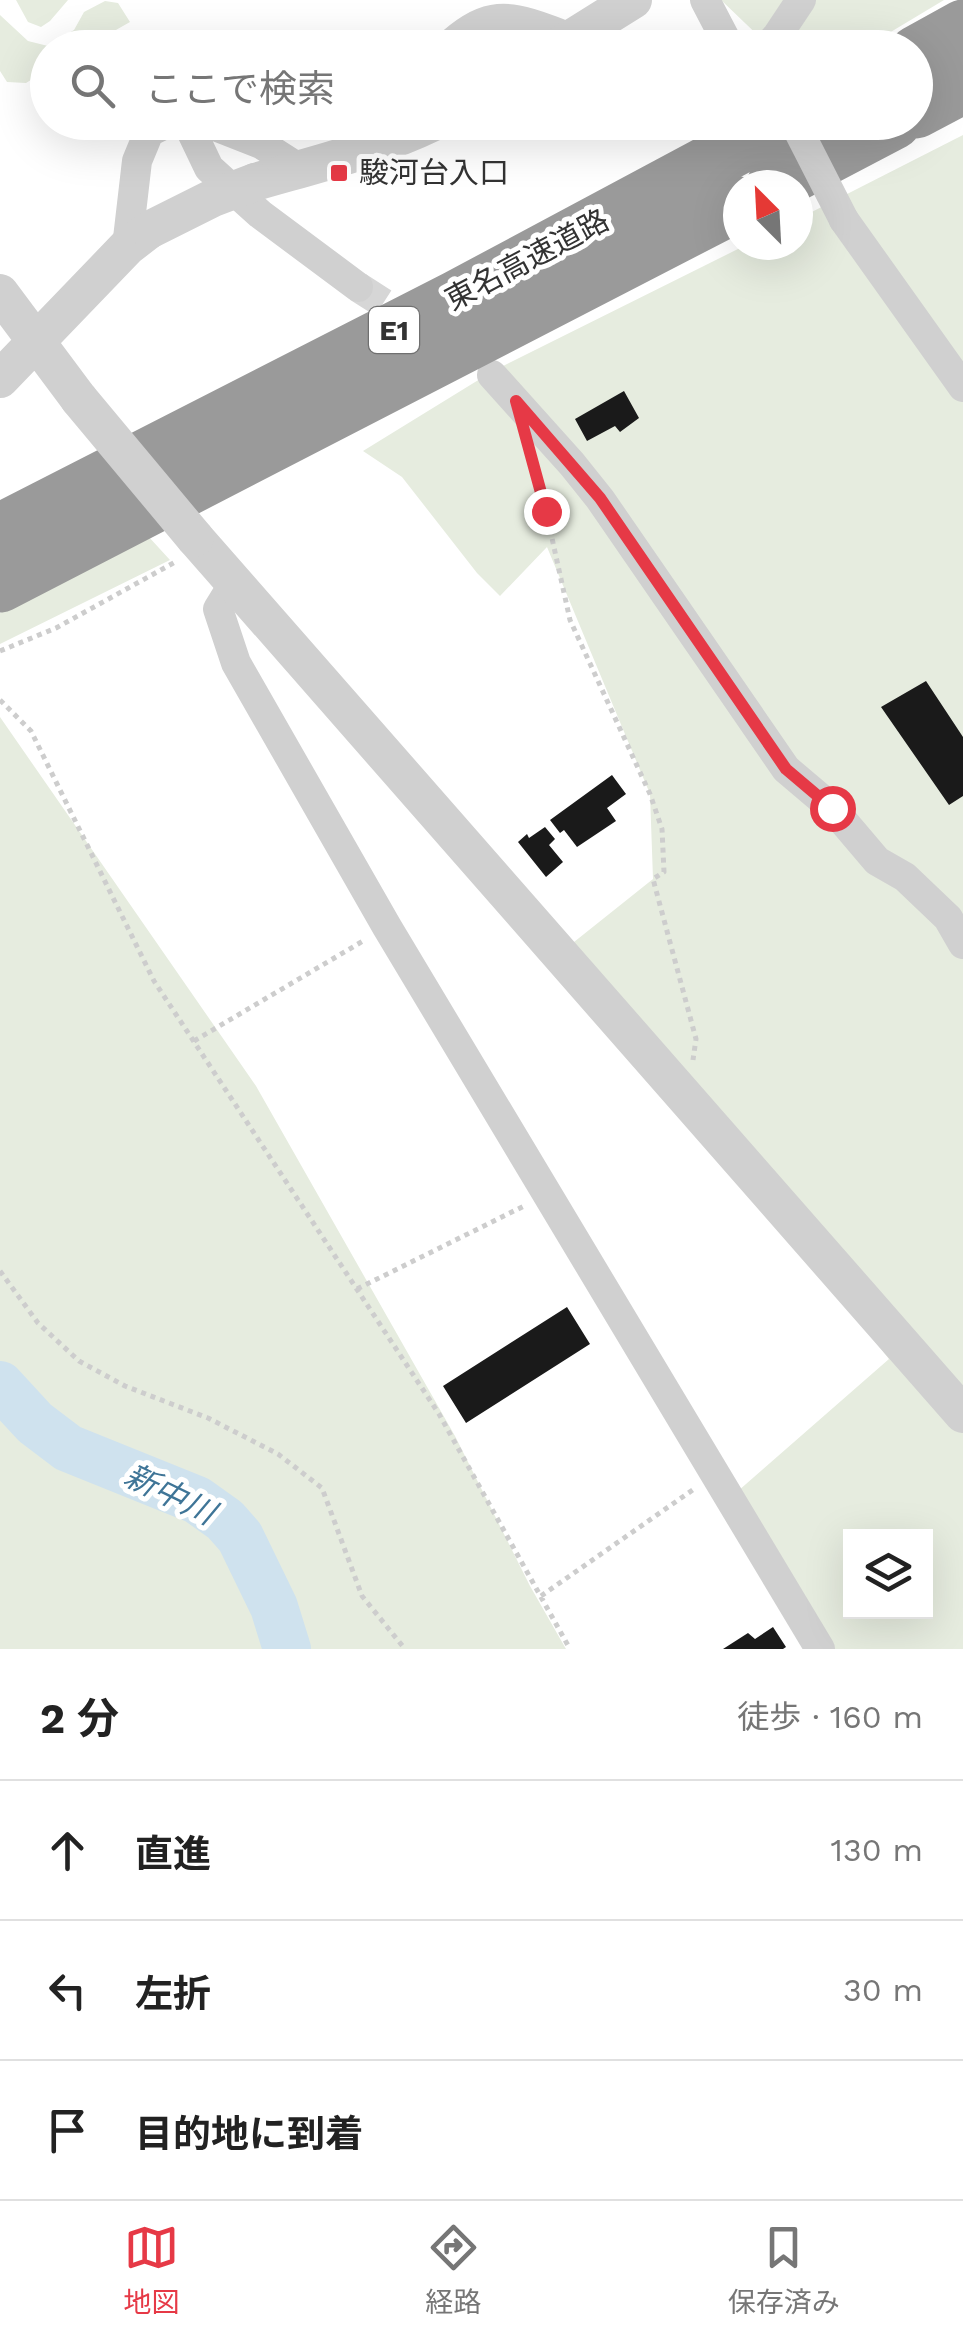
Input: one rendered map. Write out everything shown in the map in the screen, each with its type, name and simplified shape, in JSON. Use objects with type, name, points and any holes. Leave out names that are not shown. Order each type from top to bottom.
[{"type":"highway","points":[[933,44],[963,27]]},
{"type":"highway","points":[[933,103],[963,86]]},
{"type":"highway","name":"東名高速道路","points":[[0,532],[438,307],[751,140]]},
{"type":"highway","points":[[803,170],[860,140]]},
{"type":"highway","name":"東名高速道路","points":[[0,585],[723,212]]},
{"type":"street","points":[[590,30],[633,0]]},
{"type":"street","points":[[704,0],[720,30]]},
{"type":"street","points":[[781,30],[801,0]]},
{"type":"street","points":[[468,30],[501,17],[523,20],[543,30]]},
{"type":"street","points":[[138,239],[137,161],[146,140]]},
{"type":"street","points":[[196,140],[210,168],[260,214],[358,287]]},
{"type":"street","points":[[251,140],[300,169]]},
{"type":"street","points":[[0,380],[138,239],[213,198],[255,182],[338,160],[382,140]]},
{"type":"street","points":[[803,140],[844,220],[963,386]]},
{"type":"street","points":[[0,294],[198,543],[963,1414]]},
{"type":"street","points":[[492,375],[600,498],[786,769],[832,808],[877,862],[904,876],[948,918],[963,944]]},
{"type":"street","points":[[234,583],[218,609],[236,663],[386,927],[820,1649]]},
{"type":"path","points":[[531,460],[570,620],[650,794],[662,829],[664,872],[654,878],[696,1039],[693,1061],[680,1092]]},
{"type":"path","points":[[0,651],[56,628],[198,543]]},
{"type":"path","points":[[0,700],[31,731],[154,981],[439,1414],[570,1649]]},
{"type":"path","points":[[194,1041],[386,927]]},
{"type":"path","points":[[357,1289],[548,1194]]},
{"type":"path","points":[[0,1271],[38,1323],[79,1361],[124,1386],[208,1418],[278,1454],[322,1488],[362,1596],[405,1649]]},
{"type":"path","points":[[541,1596],[716,1474]]},
{"type":"shaded area","points":[[16,0],[68,0],[41,27],[28,22]]},
{"type":"shaded area","points":[[721,0],[944,0],[894,30],[752,30]]},
{"type":"shaded area","points":[[105,1],[118,3],[130,22],[116,30],[74,30],[84,12]]},
{"type":"shaded area","points":[[0,15],[28,41],[30,81],[7,82],[0,71]]},
{"type":"shaded area","points":[[963,135],[963,1649],[833,1649],[738,1491],[889,1359],[757,1194],[569,946],[653,879],[650,794],[547,547],[500,596],[477,573],[402,477],[363,451],[493,371],[723,256],[723,260],[813,260],[813,211]]},
{"type":"shaded area","points":[[148,536],[170,560],[0,644],[0,613]]},
{"type":"shaded area","points":[[0,717],[256,1086],[455,1436],[566,1649],[0,1649]]},
{"type":"building","points":[[624,391],[639,418],[620,432],[615,426],[587,441],[575,419]]},
{"type":"building","points":[[926,681],[963,737],[963,796],[949,805],[881,707]]},
{"type":"building","points":[[612,775],[626,794],[607,808],[616,821],[577,847],[550,820]]},
{"type":"building","points":[[545,827],[555,839],[549,845],[563,862],[546,877],[518,842]]},
{"type":"building","points":[[567,1307],[590,1344],[466,1423],[443,1386]]},
{"type":"building","points":[[773,1627],[786,1647],[783,1649],[723,1649],[748,1633],[755,1639]]},
{"type":"waterway","name":"新中川","points":[[0,1385],[35,1423],[68,1448],[197,1500],[225,1520],[240,1537],[274,1607],[287,1649]]},
{"type":"tunnel","points":[[358,287],[419,326]]},
{"type":"place","name":"駿河台入口","points":[[339,173]]},
{"type":"route","points":[[546,511],[516,401],[600,498],[786,769],[832,808]]}]
